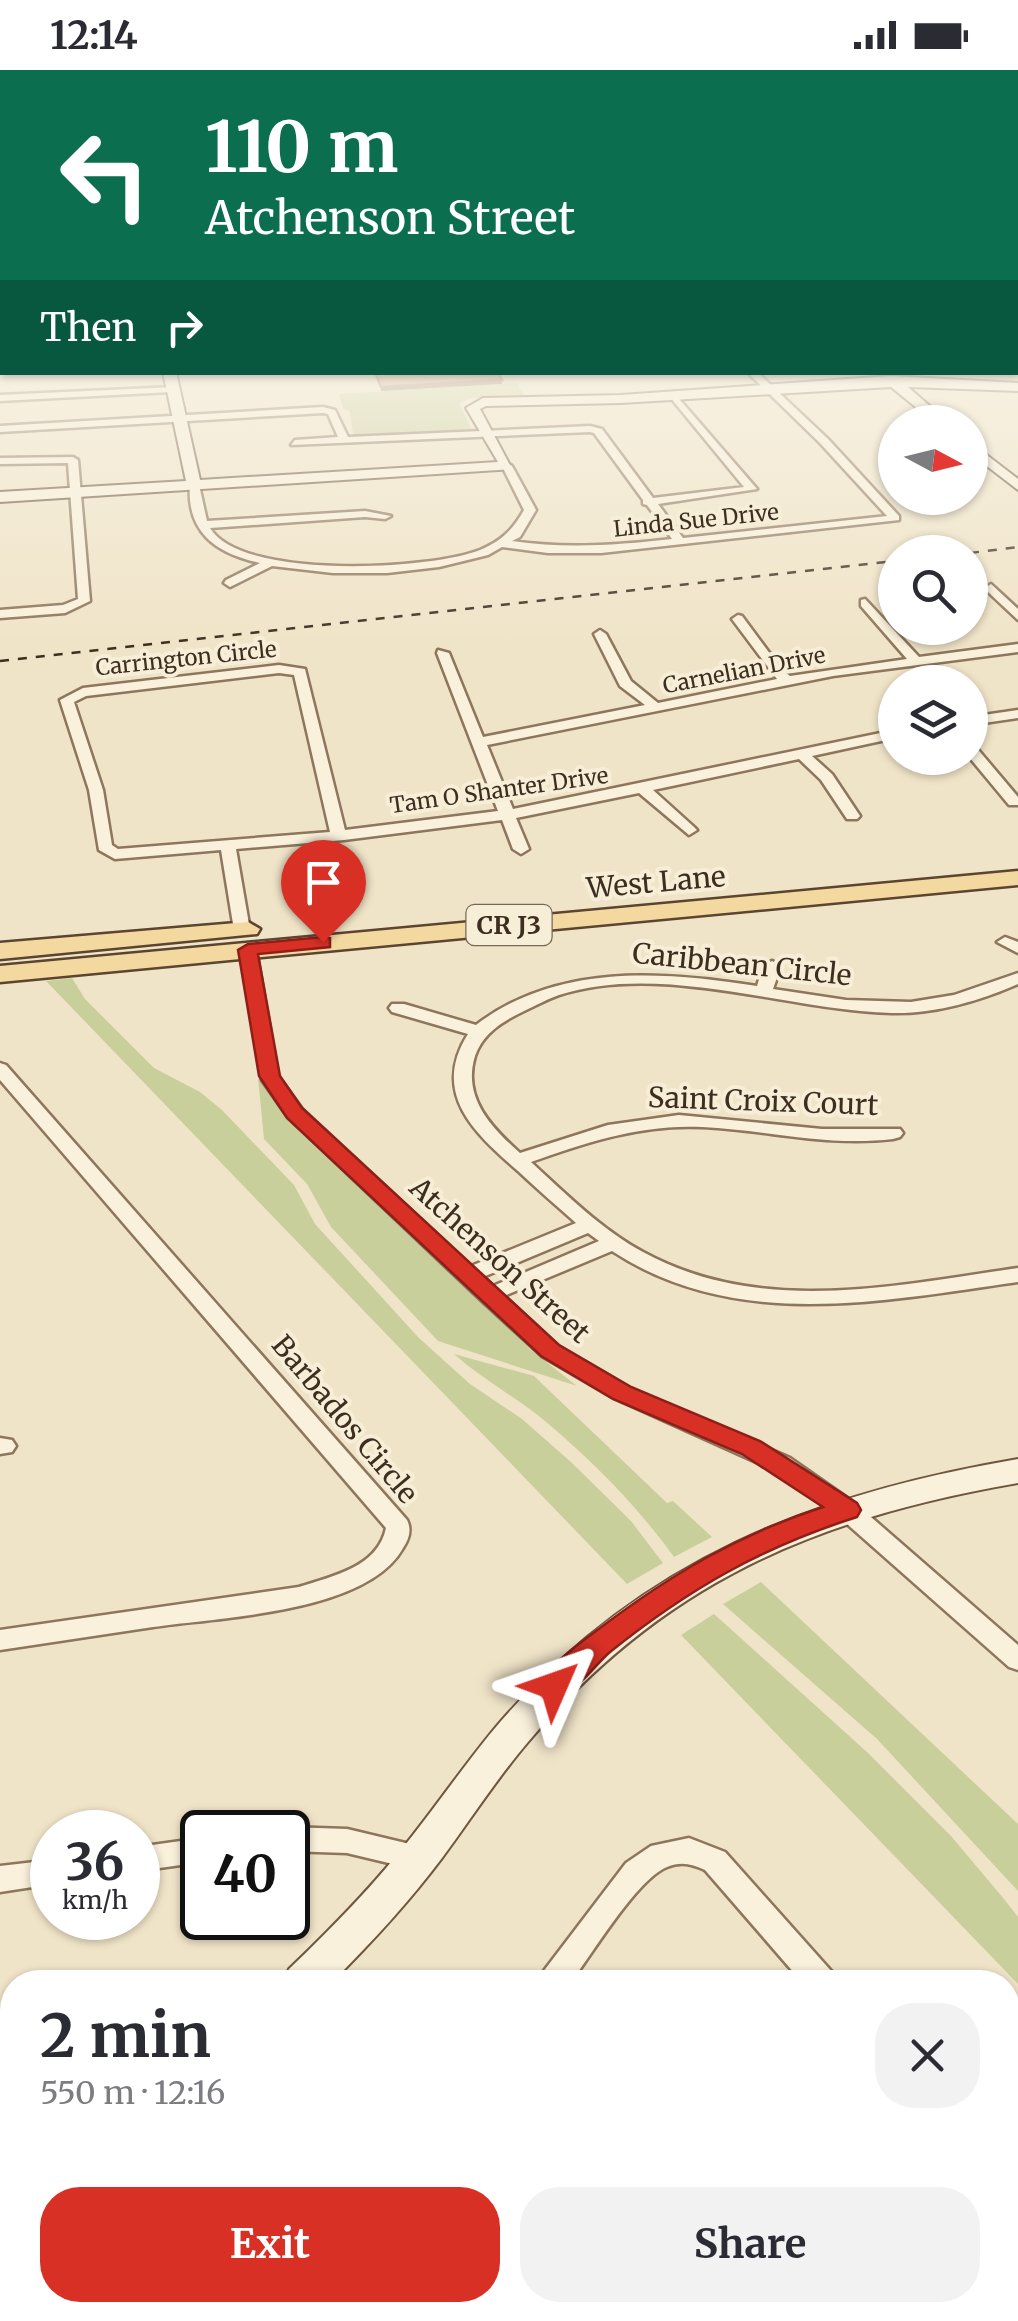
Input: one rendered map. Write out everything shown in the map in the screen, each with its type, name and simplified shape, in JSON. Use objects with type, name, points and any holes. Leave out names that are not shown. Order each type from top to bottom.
[{"type":"main road","name":"West Lane","points":[[0,974],[245,940],[1018,860]]},
{"type":"main road","name":"West Lane","points":[[0,951],[245,940],[1018,878]]},
{"type":"street","points":[[181,436],[203,524],[222,547],[270,562],[332,570],[402,568],[464,558],[500,544],[520,531],[530,515],[490,436]]},
{"type":"street","points":[[342,436],[344,440]]},
{"type":"street","points":[[295,443],[440,436]]},
{"type":"street","points":[[598,436],[680,542]]},
{"type":"street","points":[[647,502],[751,490],[707,436]]},
{"type":"street","name":"Linda Sue Drive","points":[[500,544],[574,551],[895,518],[816,436]]},
{"type":"street","points":[[0,461],[73,460],[84,600],[77,606],[0,614]]},
{"type":"street","points":[[988,461],[1018,486]]},
{"type":"street","points":[[0,497],[507,466]]},
{"type":"street","points":[[203,524],[385,516]]},
{"type":"street","points":[[230,583],[270,562]]},
{"type":"street","points":[[991,588],[1018,616]]},
{"type":"street","points":[[865,603],[915,660]]},
{"type":"street","points":[[738,619],[777,673],[788,681]]},
{"type":"street","points":[[600,634],[626,683],[658,708]]},
{"type":"street","name":"Carnelian Drive","points":[[480,742],[788,681],[1018,648]]},
{"type":"street","points":[[444,653],[521,849]]},
{"type":"street","name":"Carrington Circle","points":[[105,850],[94,771],[67,700],[83,692],[278,669],[301,673],[338,836]]},
{"type":"street","points":[[988,718],[1018,714]]},
{"type":"street","name":"Tam O Shanter Drive","points":[[105,850],[122,854],[338,836],[506,815],[644,790],[878,738]]},
{"type":"street","points":[[802,754],[827,777],[852,816]]},
{"type":"street","points":[[988,771],[1014,802]]},
{"type":"street","points":[[644,790],[689,830]]},
{"type":"street","name":"Atchenson Street","points":[[228,845],[274,1087],[295,1113],[550,1350],[590,1378],[751,1447],[847,1510],[1018,1660]]},
{"type":"street","points":[[763,994],[772,966]]},
{"type":"street","name":"Caribbean Circle","points":[[478,1032],[534,999],[598,983],[677,981],[898,1008],[970,998],[1018,978]]},
{"type":"street","points":[[398,1008],[478,1032],[464,1060],[463,1096],[485,1133],[616,1242],[675,1276],[766,1298],[842,1297],[1018,1276]]},
{"type":"street","name":"Barbados Circle","points":[[0,1069],[398,1526],[398,1543],[387,1559],[346,1580],[300,1596],[0,1640]]},
{"type":"street","name":"Saint Croix Court","points":[[517,1161],[600,1131],[664,1121],[734,1123],[838,1136],[893,1133]]},
{"type":"street","points":[[468,1276],[593,1224]]},
{"type":"street","points":[[489,1295],[616,1242]]},
{"type":"street","points":[[316,1970],[359,1928],[418,1858],[514,1731],[596,1647],[684,1580],[778,1532],[847,1510],[1018,1471]]},
{"type":"street","points":[[310,1840],[347,1841],[418,1858]]},
{"type":"street","points":[[563,1970],[636,1872],[661,1855],[689,1850],[715,1861],[810,1970]]},
{"type":"street","points":[[0,1879],[30,1875]]},
{"type":"green space","points":[[72,978],[85,999],[154,1068],[200,1092],[222,1110],[294,1185],[315,1224],[419,1338],[470,1384],[522,1419],[571,1462],[631,1521],[663,1563],[627,1584],[46,981]]},
{"type":"green space","points":[[258,1078],[289,1118],[531,1350],[577,1386],[438,1341],[331,1227],[307,1184],[264,1139]]},
{"type":"green space","points":[[454,1354],[534,1376],[667,1503],[673,1501],[712,1537],[674,1557],[609,1480],[573,1445]]},
{"type":"green space","points":[[761,1582],[1018,1824],[1018,1891],[877,1739],[723,1604]]},
{"type":"green space","points":[[714,1614],[867,1752],[951,1836],[1018,1917],[1018,1970],[1004,1970],[681,1635]]},
{"type":"railway","points":[[988,551],[1018,547]]},
{"type":"railway","points":[[0,661],[878,563]]},
{"type":"route","points":[[323,942],[248,950],[269,1076],[295,1113],[550,1350],[590,1378],[751,1447],[847,1510],[778,1532],[684,1580],[596,1647],[554,1686]]}]
